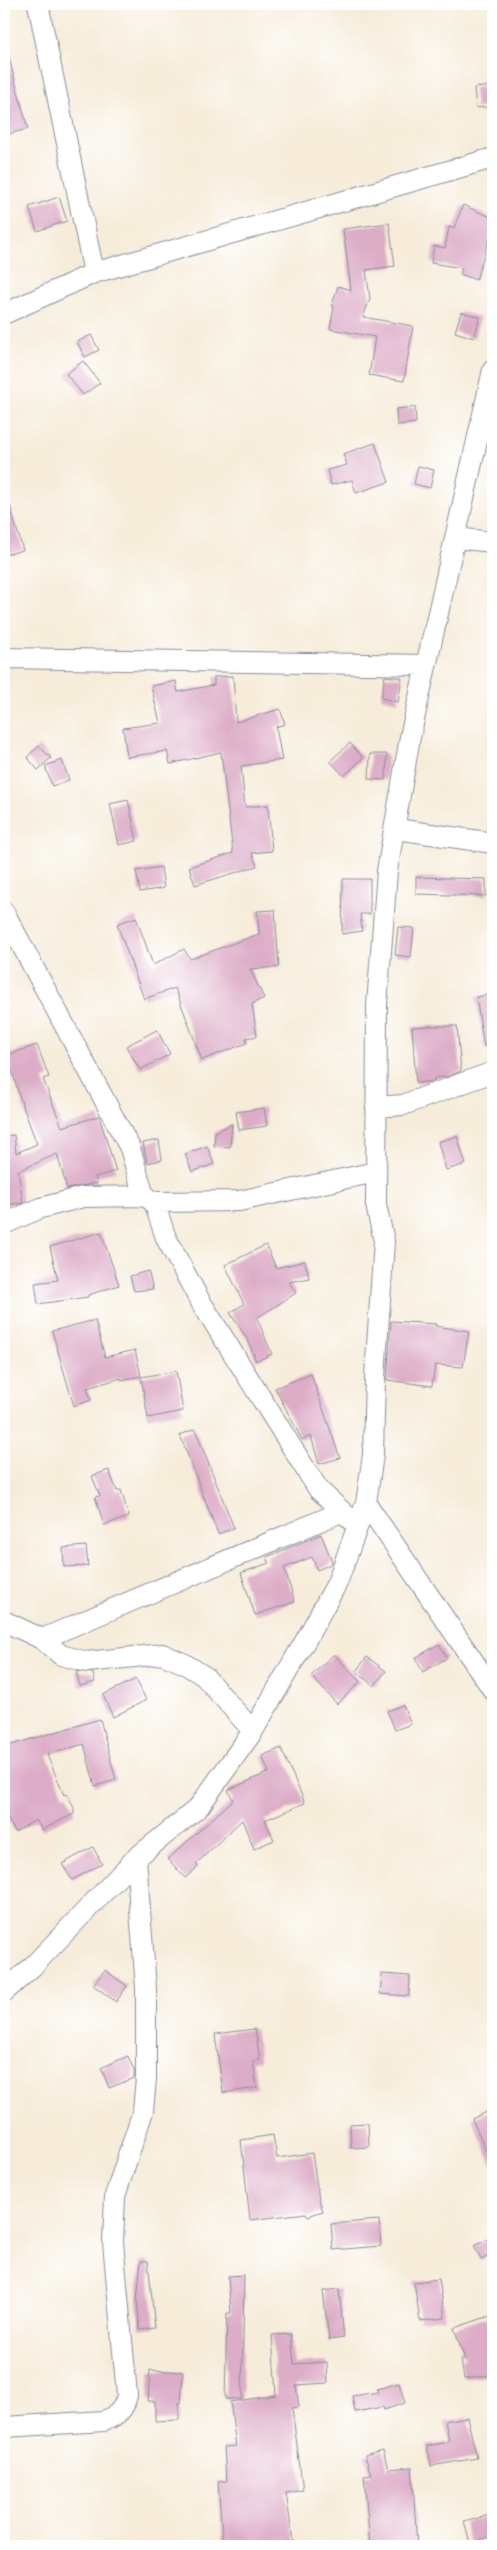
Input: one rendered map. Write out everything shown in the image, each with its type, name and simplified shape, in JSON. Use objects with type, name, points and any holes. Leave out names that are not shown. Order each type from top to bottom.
[{"type":"street","points":[[38,4],[94,274]]},
{"type":"street","points":[[4,314],[94,274],[493,158]]},
{"type":"street","points":[[4,1992],[33,1966],[136,1858],[198,1808],[253,1731],[337,1583],[366,1503],[373,1455],[375,1376],[384,1241],[376,1205],[376,1107],[377,1005],[387,871],[396,829],[410,737],[493,370]]},
{"type":"street","points":[[455,538],[493,542]]},
{"type":"street","points":[[4,658],[426,665]]},
{"type":"street","points":[[396,829],[493,843]]},
{"type":"street","points":[[4,912],[130,1148],[166,1238],[199,1299],[308,1473],[320,1490],[341,1512],[357,1525]]},
{"type":"street","points":[[376,1107],[403,1105],[493,1072]]},
{"type":"street","points":[[4,1224],[41,1208],[83,1197],[239,1201],[376,1172]]},
{"type":"street","points":[[366,1503],[493,1690]]},
{"type":"street","points":[[42,1639],[341,1512]]},
{"type":"street","points":[[4,1621],[42,1639],[61,1655],[87,1662],[162,1654],[185,1664],[204,1676],[253,1731]]},
{"type":"street","points":[[4,2428],[104,2421],[117,2416],[125,2407],[127,2395],[113,2242],[115,2196],[143,2111],[146,2079],[146,1988],[136,1858]]},
{"type":"building","points":[[9,58],[28,129],[4,135],[4,59]]},
{"type":"building","points":[[493,86],[493,106],[476,108],[474,88]]},
{"type":"building","points":[[59,197],[67,221],[37,231],[29,207]]},
{"type":"building","points":[[463,205],[493,218],[493,237],[490,236],[476,280],[460,274],[462,268],[431,263],[434,246],[445,248],[449,227],[454,228]]},
{"type":"building","points":[[389,223],[395,266],[366,270],[370,299],[363,317],[413,326],[404,381],[369,375],[375,337],[330,329],[334,306],[332,305],[338,286],[351,290],[343,229]]},
{"type":"building","points":[[461,312],[480,317],[474,338],[455,332]]},
{"type":"building","points":[[91,335],[99,350],[85,357],[77,342]]},
{"type":"building","points":[[83,361],[100,383],[83,395],[66,374]]},
{"type":"building","points":[[415,407],[416,423],[397,425],[396,409]]},
{"type":"building","points":[[375,443],[389,482],[356,493],[352,480],[331,485],[327,470],[347,465],[343,454]]},
{"type":"building","points":[[418,466],[434,470],[430,488],[414,484]]},
{"type":"building","points":[[4,500],[8,500],[23,550],[4,555]]},
{"type":"building","points":[[233,676],[236,722],[280,709],[285,724],[276,727],[282,760],[241,766],[245,807],[268,805],[272,851],[252,853],[257,866],[195,885],[189,867],[233,853],[221,752],[170,764],[167,751],[127,757],[123,728],[160,723],[151,686],[176,681],[178,692],[214,685],[214,677]]},
{"type":"building","points":[[385,676],[402,678],[398,702],[381,698]]},
{"type":"building","points":[[350,743],[363,758],[344,776],[330,761]]},
{"type":"building","points":[[39,746],[51,758],[38,770],[27,757]]},
{"type":"building","points":[[370,754],[387,754],[386,780],[369,779]]},
{"type":"building","points":[[62,760],[69,780],[52,786],[45,766]]},
{"type":"building","points":[[128,800],[137,841],[119,845],[110,804]]},
{"type":"building","points":[[161,867],[164,888],[140,892],[136,871]]},
{"type":"building","points":[[416,877],[486,879],[486,896],[416,894]]},
{"type":"building","points":[[343,879],[370,879],[370,914],[360,914],[362,931],[342,934]]},
{"type":"building","points":[[275,910],[279,967],[250,969],[264,998],[252,1004],[257,1036],[246,1038],[247,1043],[202,1060],[175,988],[144,999],[117,924],[136,917],[153,965],[184,949],[190,959],[259,934],[257,911]]},
{"type":"building","points":[[398,927],[414,928],[411,957],[395,955]]},
{"type":"building","points":[[493,994],[493,1047],[484,1047],[476,997]]},
{"type":"building","points":[[457,1026],[461,1071],[446,1077],[434,1078],[434,1081],[416,1083],[412,1027]]},
{"type":"building","points":[[157,1030],[170,1054],[140,1070],[126,1046]]},
{"type":"building","points":[[37,1045],[49,1077],[43,1079],[62,1127],[99,1116],[116,1171],[95,1177],[97,1183],[67,1189],[57,1154],[18,1171],[23,1203],[4,1205],[4,1136],[14,1135],[16,1153],[37,1144],[7,1055]]},
{"type":"building","points":[[264,1108],[267,1126],[239,1130],[236,1112]]},
{"type":"building","points":[[232,1124],[230,1147],[214,1146],[215,1132]]},
{"type":"building","points":[[457,1136],[466,1164],[446,1170],[438,1142]]},
{"type":"building","points":[[159,1140],[162,1160],[147,1163],[143,1143]]},
{"type":"building","points":[[207,1146],[214,1164],[192,1172],[185,1154]]},
{"type":"building","points":[[101,1232],[119,1285],[88,1295],[88,1297],[38,1304],[35,1283],[58,1280],[50,1247]]},
{"type":"building","points":[[266,1245],[276,1268],[305,1261],[309,1278],[289,1282],[296,1293],[257,1318],[272,1354],[256,1361],[248,1340],[230,1313],[244,1304],[225,1265]]},
{"type":"building","points":[[148,1271],[153,1289],[134,1291],[130,1276]]},
{"type":"building","points":[[95,1320],[105,1357],[135,1350],[141,1376],[121,1380],[121,1378],[87,1388],[91,1400],[74,1406],[52,1331]]},
{"type":"building","points":[[391,1321],[436,1324],[435,1326],[469,1331],[463,1367],[435,1365],[432,1386],[387,1380]]},
{"type":"building","points":[[176,1371],[183,1411],[148,1418],[141,1377]]},
{"type":"building","points":[[311,1374],[340,1458],[319,1464],[311,1436],[302,1440],[275,1388]]},
{"type":"building","points":[[195,1429],[234,1528],[218,1534],[180,1435]]},
{"type":"building","points":[[109,1470],[117,1491],[121,1490],[129,1517],[104,1525],[95,1497],[100,1496],[92,1476]]},
{"type":"building","points":[[321,1534],[332,1561],[331,1564],[317,1570],[312,1557],[284,1568],[295,1602],[255,1615],[241,1573],[269,1563],[267,1557]]},
{"type":"building","points":[[86,1546],[88,1566],[64,1567],[63,1548]]},
{"type":"building","points":[[439,1644],[447,1658],[423,1672],[415,1658]]},
{"type":"building","points":[[334,1654],[360,1682],[337,1704],[311,1676]]},
{"type":"building","points":[[367,1657],[386,1671],[374,1686],[356,1671]]},
{"type":"building","points":[[76,1671],[93,1673],[95,1682],[80,1686]]},
{"type":"building","points":[[136,1679],[146,1700],[113,1717],[103,1695]]},
{"type":"building","points":[[403,1705],[411,1724],[395,1730],[387,1711]]},
{"type":"building","points":[[100,1719],[116,1780],[95,1786],[84,1744],[47,1755],[64,1795],[67,1794],[74,1808],[74,1814],[42,1830],[36,1820],[15,1832],[4,1812],[4,1747]]},
{"type":"building","points":[[281,1748],[305,1803],[265,1820],[274,1840],[254,1849],[242,1820],[196,1864],[198,1867],[185,1878],[168,1859],[233,1800],[228,1790],[269,1772],[262,1756]]},
{"type":"building","points":[[93,1847],[102,1864],[72,1880],[62,1864]]},
{"type":"building","points":[[105,1970],[127,1986],[116,2002],[93,1985]]},
{"type":"building","points":[[382,1974],[410,1976],[409,1996],[380,1994]]},
{"type":"building","points":[[255,2029],[260,2060],[253,2061],[257,2088],[223,2093],[215,2034]]},
{"type":"building","points":[[128,2056],[134,2070],[134,2078],[109,2088],[101,2068]]},
{"type":"building","points":[[493,2109],[493,2166],[472,2119]]},
{"type":"building","points":[[368,2123],[369,2147],[351,2148],[350,2124]]},
{"type":"building","points":[[273,2135],[277,2158],[312,2153],[319,2200],[323,2211],[308,2216],[306,2213],[250,2220],[241,2140]]},
{"type":"building","points":[[379,2220],[381,2246],[333,2250],[331,2224]]},
{"type":"building","points":[[493,2237],[493,2254],[481,2260],[474,2246]]},
{"type":"building","points":[[141,2261],[148,2261],[155,2328],[140,2330],[137,2300]]},
{"type":"building","points":[[244,2275],[242,2399],[225,2399],[227,2313],[231,2313],[228,2276]]},
{"type":"building","points":[[439,2279],[445,2318],[420,2321],[414,2282]]},
{"type":"building","points":[[339,2289],[344,2338],[329,2340],[323,2291]]},
{"type":"building","points":[[493,2315],[493,2375],[464,2379],[461,2359],[465,2359],[454,2328]]},
{"type":"building","points":[[291,2334],[294,2364],[327,2362],[328,2383],[296,2385],[299,2407],[292,2408],[303,2490],[286,2493],[293,2541],[267,2546],[223,2546],[218,2482],[226,2481],[224,2447],[236,2446],[230,2402],[276,2395],[272,2335]]},
{"type":"building","points":[[150,2370],[183,2372],[179,2420],[155,2421],[155,2401],[148,2401]]},
{"type":"building","points":[[399,2383],[405,2403],[384,2410],[383,2407],[355,2412],[352,2396],[378,2392],[377,2389]]},
{"type":"building","points":[[467,2417],[477,2458],[431,2466],[427,2446],[449,2442],[445,2421]]},
{"type":"building","points":[[383,2450],[388,2469],[412,2467],[417,2546],[370,2546],[364,2476],[371,2475],[365,2455]]},
{"type":"building","points":[[493,2514],[493,2536],[470,2543],[464,2522]]}]
